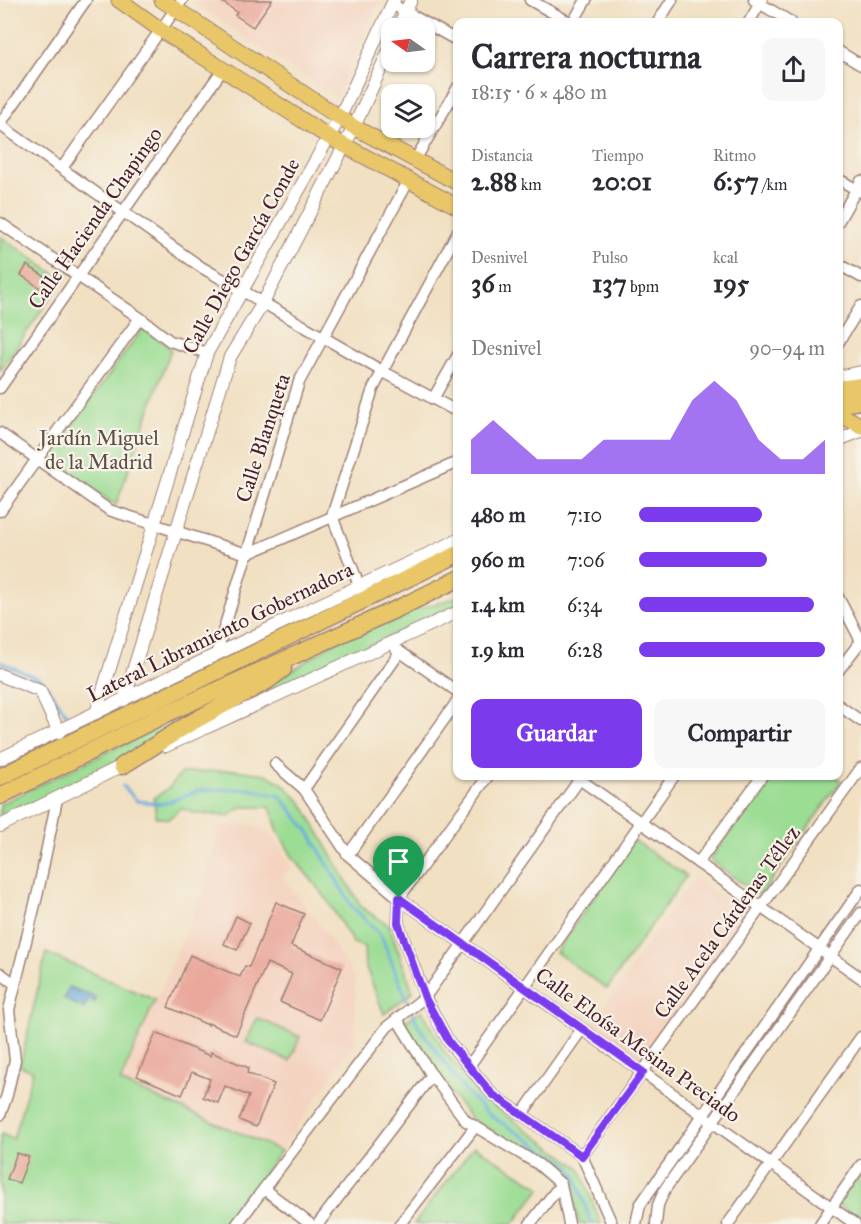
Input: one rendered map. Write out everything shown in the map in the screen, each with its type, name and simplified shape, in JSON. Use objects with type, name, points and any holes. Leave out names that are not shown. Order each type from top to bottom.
[{"type":"highway","points":[[843,388],[861,386]]},
{"type":"highway","points":[[0,777],[362,592],[453,556]]},
{"type":"highway","points":[[0,796],[172,711],[453,581]]},
{"type":"highway","points":[[403,606],[453,590]]},
{"type":"highway","points":[[122,766],[187,725],[267,681],[314,646]]},
{"type":"main road","points":[[119,0],[161,30],[329,137],[453,204]]},
{"type":"main road","points":[[162,0],[178,5],[354,127],[453,180]]},
{"type":"main road","points":[[843,416],[861,428]]},
{"type":"street","points":[[86,0],[0,124],[201,267],[453,409]]},
{"type":"street","points":[[530,0],[564,18]]},
{"type":"street","points":[[574,18],[586,0]]},
{"type":"street","points":[[661,18],[672,0]]},
{"type":"street","points":[[751,18],[759,1],[785,18]]},
{"type":"street","points":[[393,2],[408,6],[453,38]]},
{"type":"street","name":"Calle Diego García Conde","points":[[96,713],[207,353],[340,117],[393,2]]},
{"type":"street","points":[[62,168],[178,5]]},
{"type":"street","points":[[843,54],[861,65]]},
{"type":"street","name":"Calle Diego García Conde","points":[[124,700],[230,357],[263,303],[345,145],[381,68]]},
{"type":"street","name":"Calle Hacienda Chapingo","points":[[0,388],[223,69]]},
{"type":"street","points":[[415,160],[453,95]]},
{"type":"street","name":"Calle Blanqueta","points":[[216,655],[299,382],[409,180]]},
{"type":"street","points":[[843,181],[860,188],[843,214]]},
{"type":"street","points":[[0,223],[140,318],[170,342],[207,353]]},
{"type":"street","points":[[362,592],[332,516],[373,389],[453,240]]},
{"type":"street","points":[[843,267],[861,277]]},
{"type":"street","points":[[843,335],[861,306]]},
{"type":"street","points":[[0,511],[140,318]]},
{"type":"street","points":[[433,399],[453,364]]},
{"type":"street","points":[[843,375],[861,372]]},
{"type":"street","points":[[843,437],[861,428]]},
{"type":"street","points":[[0,433],[109,510],[247,554],[453,464]]},
{"type":"street","name":"Lateral Libramiento Gobernadora","points":[[0,759],[216,655],[362,592],[453,543]]},
{"type":"street","points":[[843,607],[861,641],[843,664]]},
{"type":"street","points":[[0,826],[122,766],[453,614]]},
{"type":"street","points":[[389,644],[453,689]]},
{"type":"street","points":[[304,789],[400,652]]},
{"type":"street","points":[[0,675],[40,691],[59,732]]},
{"type":"street","points":[[348,855],[453,707]]},
{"type":"street","points":[[843,708],[861,721]]},
{"type":"street","name":"Calle Eloísa Mesina Preciado","points":[[275,764],[304,789],[348,855],[399,898],[855,1224]]},
{"type":"street","name":"Calle Acela Cárdenas Téllez","points":[[582,1156],[861,768]]},
{"type":"street","points":[[485,780],[399,898],[398,923],[422,1000],[449,1042],[492,1094],[582,1156],[612,1224]]},
{"type":"street","points":[[237,1224],[387,1028],[422,1000],[577,780]]},
{"type":"street","points":[[583,780],[861,978]]},
{"type":"street","points":[[469,1066],[671,780]]},
{"type":"street","points":[[699,863],[759,780]]},
{"type":"street","points":[[0,1115],[15,1060],[9,1010],[38,892],[57,799]]},
{"type":"street","points":[[656,1224],[658,1204],[664,1189],[707,1118],[861,890]]},
{"type":"street","points":[[627,1224],[861,913]]},
{"type":"street","points":[[0,973],[15,984]]},
{"type":"street","points":[[397,1019],[432,1075],[466,1121],[538,1164],[561,1184],[569,1224]]},
{"type":"street","points":[[522,1114],[582,1029]]},
{"type":"street","points":[[728,1224],[861,1037]]},
{"type":"street","points":[[318,1224],[432,1075]]},
{"type":"street","points":[[400,1224],[475,1127]]},
{"type":"street","points":[[820,1224],[861,1165]]},
{"type":"street","points":[[530,1224],[561,1184]]},
{"type":"street","points":[[264,1189],[310,1224]]},
{"type":"street","points":[[636,1224],[640,1205]]},
{"type":"shaded area","points":[[195,0],[380,0],[336,97],[193,3]]},
{"type":"shaded area","points":[[219,825],[255,825],[272,834],[292,869],[283,877],[334,944],[355,978],[356,1040],[281,1151],[120,1082],[203,892]]},
{"type":"shaded area","points":[[694,877],[745,913],[640,1064],[589,1028]]},
{"type":"green space","points":[[0,236],[63,280],[0,371]]},
{"type":"green space","name":"Jardín Miguel de la Madrid","points":[[143,328],[171,349],[116,505],[48,458]]},
{"type":"green space","points":[[453,598],[453,607],[230,711],[337,641],[395,616]]},
{"type":"green space","points":[[219,698],[127,757],[0,820],[0,804]]},
{"type":"green space","points":[[234,770],[266,774],[282,783],[302,803],[362,908],[389,925],[413,992],[384,1014],[365,965],[364,947],[353,943],[326,898],[292,856],[278,831],[270,807],[242,807],[229,816],[194,813],[181,808],[169,819],[156,817],[154,798],[170,787],[181,773]]},
{"type":"green space","points":[[766,780],[841,781],[760,896],[710,860]]},
{"type":"green space","points":[[634,840],[686,876],[607,989],[556,952]]},
{"type":"green space","points":[[46,953],[155,1000],[120,1082],[281,1151],[226,1224],[0,1224],[0,1136],[1,1134],[13,1139],[33,1071],[20,1066]]},
{"type":"green space","points":[[422,1010],[445,1052],[479,1094],[580,1168],[601,1224],[579,1224],[572,1194],[561,1175],[539,1159],[471,1119],[432,1069],[403,1023]]},
{"type":"green space","points":[[257,1018],[300,1037],[290,1061],[246,1042]]},
{"type":"green space","points":[[474,1146],[541,1188],[513,1224],[414,1224]]},
{"type":"green space","points":[[861,1172],[861,1221],[838,1204]]},
{"type":"water","points":[[69,987],[96,998],[95,1002],[88,1000],[84,1008],[64,999]]},
{"type":"building","points":[[219,0],[272,0],[253,27]]},
{"type":"building","points":[[27,265],[50,280],[43,290],[21,275]]},
{"type":"building","points":[[276,902],[304,914],[291,946],[342,968],[320,1020],[280,1002],[292,974],[267,963],[236,1035],[168,1007],[190,955],[240,977],[245,966],[249,967]]},
{"type":"building","points":[[236,916],[250,923],[237,950],[224,944]]},
{"type":"building","points":[[156,1033],[210,1056],[211,1052],[249,1068],[247,1073],[274,1084],[256,1127],[239,1120],[249,1096],[225,1086],[218,1103],[203,1097],[210,1079],[192,1072],[182,1095],[137,1076]]},
{"type":"building","points":[[17,1153],[29,1157],[19,1183],[7,1179]]},
{"type":"waterway","points":[[0,662],[42,680],[68,716]]},
{"type":"waterway","points":[[123,786],[137,801],[163,804],[200,790],[249,789],[280,796],[309,832],[351,905],[381,936],[409,1005]]},
{"type":"waterway","points":[[412,1011],[419,1027],[465,1091],[488,1114],[565,1163],[575,1175],[593,1224]]},
{"type":"route","points":[[399,898],[643,1072],[582,1156],[492,1094],[449,1042],[425,998],[398,923],[399,898]]}]
